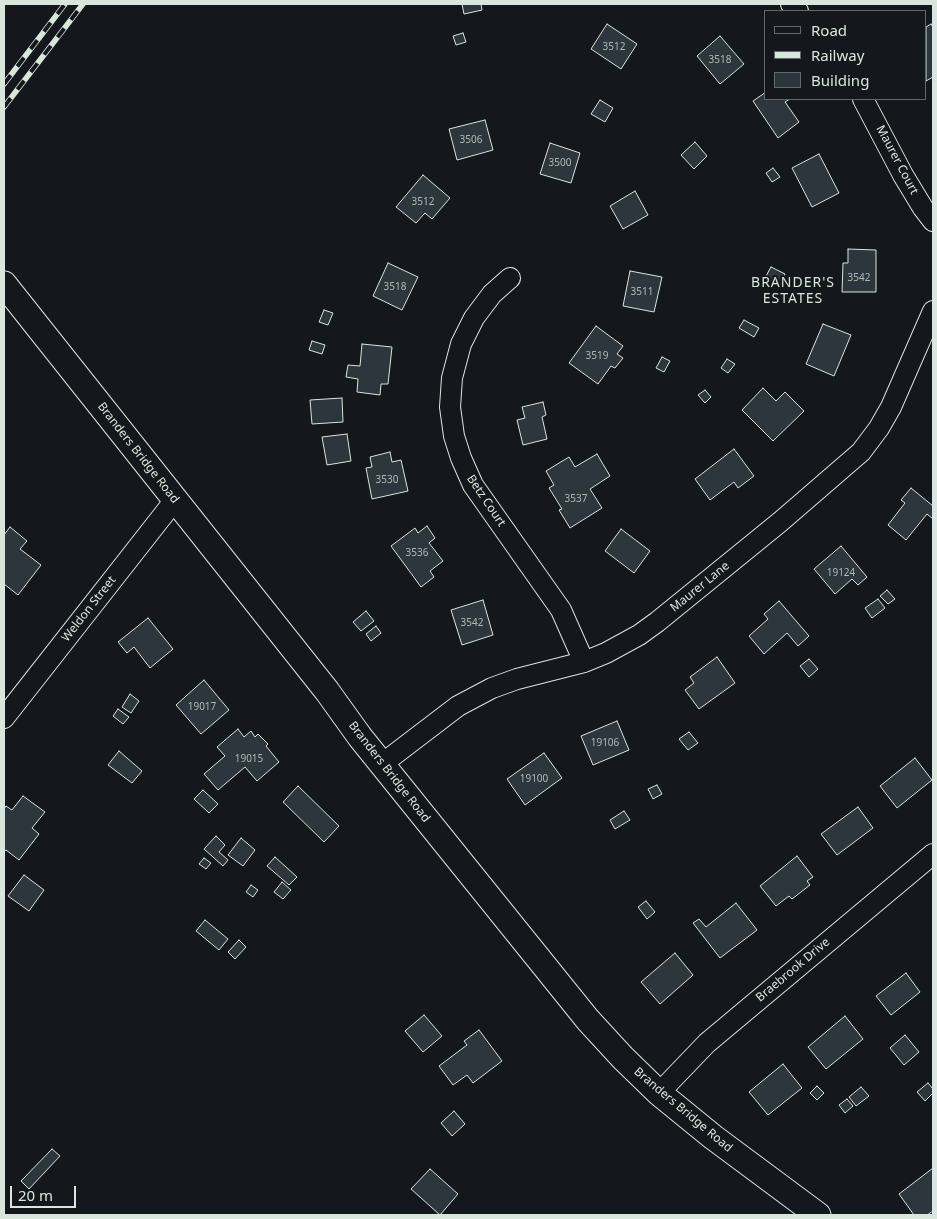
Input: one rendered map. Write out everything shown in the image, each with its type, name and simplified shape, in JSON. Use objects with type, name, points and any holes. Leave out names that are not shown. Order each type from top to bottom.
[{"type":"street","name":"Maurer Court","points":[[864,100],[903,174],[933,221]]},
{"type":"street","name":"Betz Court","points":[[510,278],[492,294],[474,318],[461,344],[452,378],[450,407],[454,436],[460,458],[473,485],[561,610],[584,662]]},
{"type":"street","name":"Branders Bridge Road","points":[[4,284],[327,691],[382,764],[588,1020],[659,1093],[713,1137],[818,1215]]},
{"type":"street","name":"Maurer Lane","points":[[382,764],[458,706],[492,688],[517,679],[584,662],[606,653],[639,635],[772,528],[861,452],[880,428],[933,311]]},
{"type":"street","name":"Weldon Street","points":[[4,718],[175,500]]},
{"type":"street","name":"Braebrook Drive","points":[[659,1093],[707,1043],[933,854]]},
{"type":"building","points":[[462,4],[481,4],[482,10],[464,14]]},
{"type":"building","points":[[607,24],[637,44],[621,69],[591,49]]},
{"type":"building","points":[[931,24],[933,27],[933,77],[927,80],[927,26]]},
{"type":"building","points":[[463,33],[466,42],[456,45],[453,36]]},
{"type":"building","points":[[720,36],[744,64],[720,84],[697,56]]},
{"type":"building","points":[[764,93],[764,100],[788,100],[785,102],[799,122],[778,138],[753,101]]},
{"type":"building","points":[[600,100],[613,108],[605,122],[591,114]]},
{"type":"building","points":[[485,120],[493,150],[457,160],[449,129]]},
{"type":"building","points":[[695,142],[707,156],[694,169],[681,155]]},
{"type":"building","points":[[550,143],[580,153],[571,183],[540,174]]},
{"type":"building","points":[[819,154],[839,193],[812,207],[792,168]]},
{"type":"building","points":[[773,168],[780,177],[772,182],[766,173]]},
{"type":"building","points":[[423,175],[450,198],[432,219],[425,213],[416,223],[396,207]]},
{"type":"building","points":[[635,191],[648,215],[623,229],[610,206]]},
{"type":"building","points":[[848,249],[876,250],[876,292],[842,292],[843,263],[848,263]]},
{"type":"building","points":[[388,263],[418,277],[402,310],[373,296]]},
{"type":"building","points":[[771,267],[785,274],[780,285],[765,278]]},
{"type":"building","points":[[630,271],[662,277],[654,312],[623,306]]},
{"type":"building","points":[[324,310],[333,313],[328,325],[319,322]]},
{"type":"building","points":[[744,320],[759,328],[754,337],[739,328]]},
{"type":"building","points":[[823,324],[851,335],[834,376],[806,364]]},
{"type":"building","points":[[596,326],[623,346],[617,354],[623,358],[615,368],[611,366],[598,384],[569,363]]},
{"type":"building","points":[[312,341],[325,345],[322,354],[309,350]]},
{"type":"building","points":[[362,344],[392,347],[388,384],[381,384],[380,395],[357,392],[358,379],[346,377],[348,365],[360,366]]},
{"type":"building","points":[[662,357],[670,361],[664,372],[656,368]]},
{"type":"building","points":[[727,359],[735,364],[728,373],[721,368]]},
{"type":"building","points":[[763,388],[776,401],[785,392],[804,411],[773,441],[742,410]]},
{"type":"building","points":[[705,390],[711,397],[705,403],[698,395]]},
{"type":"building","points":[[342,398],[343,422],[312,424],[310,400]]},
{"type":"building","points":[[543,402],[546,415],[542,417],[547,439],[523,445],[517,420],[525,418],[522,407]]},
{"type":"building","points":[[347,434],[351,461],[327,465],[322,437]]},
{"type":"building","points":[[734,449],[754,476],[738,488],[734,482],[710,500],[695,479]]},
{"type":"building","points":[[390,452],[392,462],[401,460],[408,491],[372,499],[366,468],[372,467],[370,457]]},
{"type":"building","points":[[597,454],[610,476],[590,489],[602,508],[570,528],[559,510],[562,509],[549,488],[554,485],[546,471],[569,457],[575,467]]},
{"type":"building","points":[[911,488],[933,506],[933,519],[927,514],[906,540],[888,525],[905,503],[901,500]]},
{"type":"building","points":[[427,526],[435,538],[429,543],[443,561],[430,571],[434,577],[421,587],[391,546],[415,528],[418,533]]},
{"type":"building","points":[[10,527],[27,541],[20,549],[41,565],[18,595],[4,584],[4,535]]},
{"type":"building","points":[[621,529],[650,551],[634,573],[605,551]]},
{"type":"building","points":[[841,546],[867,577],[858,585],[852,579],[835,594],[814,569]]},
{"type":"building","points":[[887,590],[895,599],[888,604],[880,596]]},
{"type":"building","points":[[878,599],[885,608],[872,618],[865,608]]},
{"type":"building","points":[[483,600],[493,635],[462,645],[451,610]]},
{"type":"building","points":[[779,601],[809,636],[798,646],[787,633],[764,654],[749,636],[768,619],[764,614]]},
{"type":"building","points":[[366,611],[374,621],[361,631],[353,622]]},
{"type":"building","points":[[148,618],[173,649],[150,668],[134,647],[127,653],[118,642]]},
{"type":"building","points":[[376,626],[381,633],[371,641],[366,634]]},
{"type":"building","points":[[717,657],[735,683],[699,709],[685,690],[694,683],[690,677]]},
{"type":"building","points":[[809,659],[818,669],[809,677],[800,666]]},
{"type":"building","points":[[204,680],[229,710],[201,734],[176,705]]},
{"type":"building","points":[[130,694],[139,701],[131,713],[122,707]]},
{"type":"building","points":[[118,709],[129,717],[123,724],[113,716]]},
{"type":"building","points":[[617,721],[629,750],[593,765],[581,736]]},
{"type":"building","points":[[238,729],[244,737],[251,731],[255,737],[258,734],[268,744],[266,746],[279,762],[257,781],[245,767],[218,790],[204,774],[225,756],[217,747]]},
{"type":"building","points":[[689,732],[698,743],[688,750],[679,739]]},
{"type":"building","points":[[119,751],[142,771],[132,783],[108,765]]},
{"type":"building","points":[[544,753],[562,778],[525,805],[507,779]]},
{"type":"building","points":[[915,758],[932,780],[897,808],[880,786]]},
{"type":"building","points":[[657,785],[662,794],[653,799],[648,789]]},
{"type":"building","points":[[298,786],[339,826],[324,842],[283,802]]},
{"type":"building","points":[[203,790],[218,804],[209,813],[194,799]]},
{"type":"building","points":[[23,796],[45,812],[32,828],[39,834],[19,860],[6,850],[4,852],[4,809],[6,806],[12,810]]},
{"type":"building","points":[[858,807],[873,828],[837,855],[821,834]]},
{"type":"building","points":[[624,811],[630,820],[615,829],[610,820]]},
{"type":"building","points":[[216,836],[225,845],[219,852],[228,860],[223,866],[204,849]]},
{"type":"building","points":[[241,838],[255,850],[243,866],[228,855]]},
{"type":"building","points":[[797,856],[813,877],[807,881],[810,885],[792,899],[789,896],[776,906],[760,886]]},
{"type":"building","points":[[275,857],[297,877],[289,885],[267,866]]},
{"type":"building","points":[[204,858],[211,863],[206,869],[199,864]]},
{"type":"building","points":[[24,875],[44,890],[29,911],[8,896]]},
{"type":"building","points":[[282,882],[291,890],[283,899],[274,892]]},
{"type":"building","points":[[251,885],[258,890],[253,897],[246,892]]},
{"type":"building","points":[[646,901],[655,912],[647,919],[638,907]]},
{"type":"building","points":[[736,903],[757,930],[720,958],[693,923],[699,919],[706,927]]},
{"type":"building","points":[[205,920],[228,939],[219,950],[196,931]]},
{"type":"building","points":[[239,940],[246,947],[235,959],[228,952]]},
{"type":"building","points":[[675,953],[693,975],[660,1004],[641,982]]},
{"type":"building","points":[[906,973],[920,992],[891,1015],[876,996]]},
{"type":"building","points":[[424,1015],[442,1036],[423,1052],[405,1031]]},
{"type":"building","points":[[845,1016],[863,1039],[826,1069],[808,1047]]},
{"type":"building","points":[[479,1030],[502,1061],[473,1083],[467,1075],[453,1085],[439,1066],[467,1045],[464,1041]]},
{"type":"building","points":[[905,1035],[919,1052],[904,1065],[890,1048]]},
{"type":"building","points":[[783,1064],[802,1088],[768,1115],[749,1092]]},
{"type":"building","points":[[928,1083],[933,1089],[933,1093],[925,1101],[917,1092]]},
{"type":"building","points":[[817,1086],[824,1093],[817,1100],[810,1093]]},
{"type":"building","points":[[861,1087],[869,1096],[856,1106],[849,1097]]},
{"type":"building","points":[[847,1099],[853,1106],[845,1113],[839,1105]]},
{"type":"building","points":[[454,1111],[465,1124],[452,1136],[441,1123]]},
{"type":"building","points":[[52,1149],[60,1156],[29,1189],[21,1181]]},
{"type":"building","points":[[933,1168],[933,1211],[927,1215],[914,1215],[899,1194]]},
{"type":"building","points":[[430,1169],[458,1194],[440,1215],[411,1189]]},
{"type":"railway","points":[[4,84],[65,4]]},
{"type":"railway","points":[[4,107],[83,4]]},
{"type":"district","name":"BRANDER'S ESTATES","points":[[793,292]]}]
